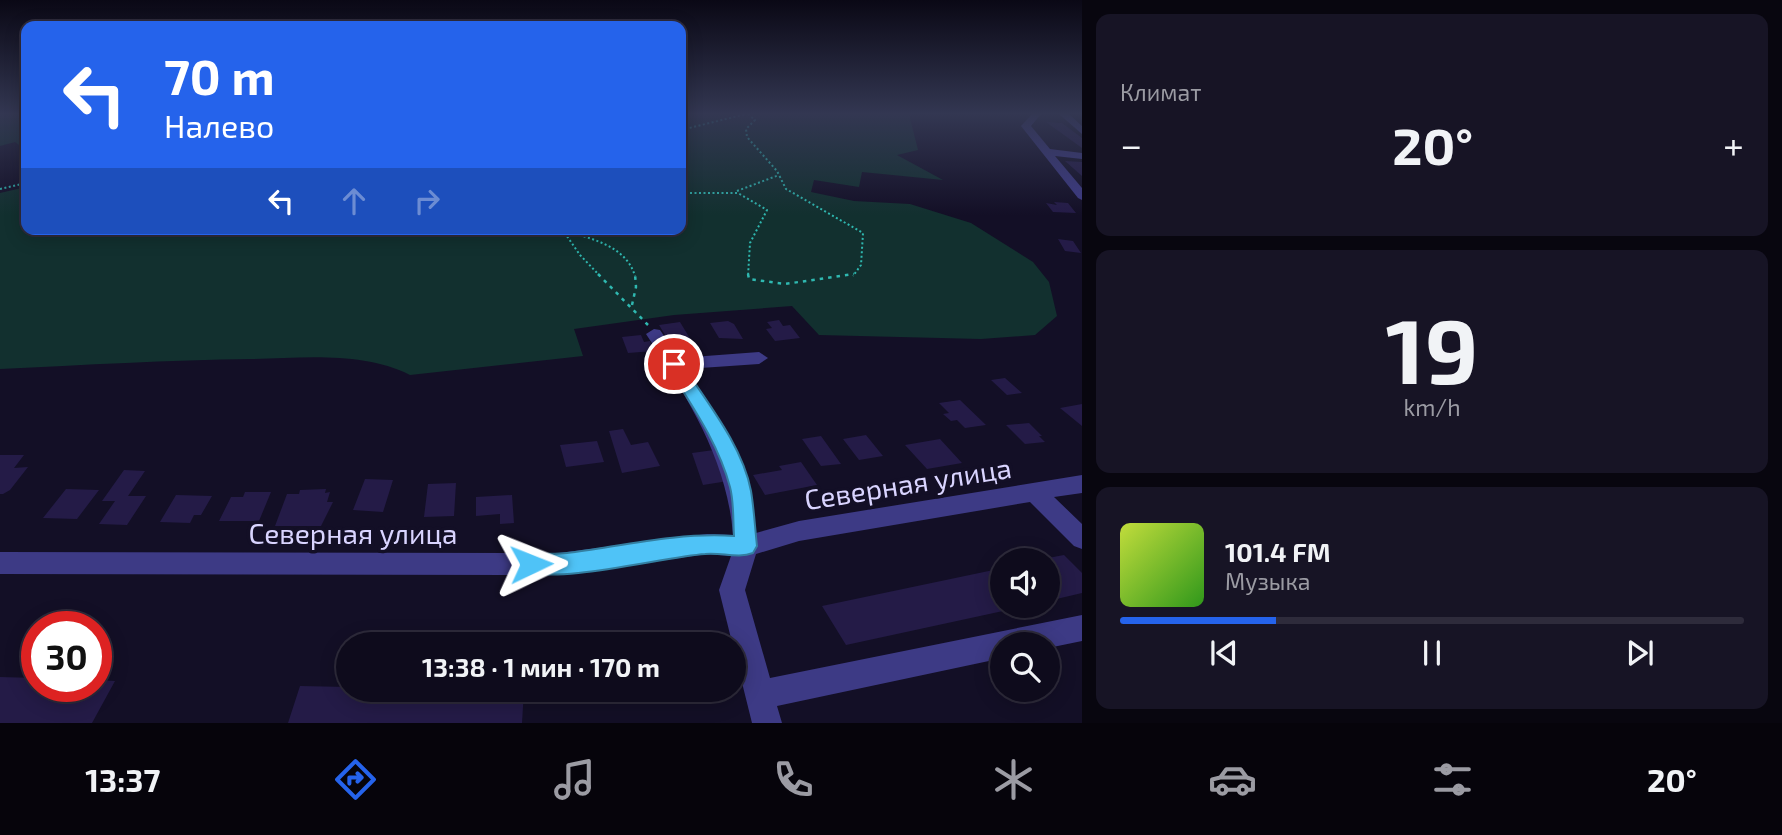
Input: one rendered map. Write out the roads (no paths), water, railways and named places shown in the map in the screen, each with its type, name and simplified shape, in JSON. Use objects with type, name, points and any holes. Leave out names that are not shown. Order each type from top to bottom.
[{"type":"street","points":[[1044,148],[1082,196]]},
{"type":"street","points":[[1048,152],[1082,156]]},
{"type":"street","points":[[654,334],[717,433],[741,490],[746,546],[732,590],[767,723]]},
{"type":"street","points":[[674,364],[759,358]]},
{"type":"street","name":"Северная улица","points":[[0,563],[559,564],[707,544],[746,546],[799,531],[1082,485]]},
{"type":"street","points":[[1035,493],[1082,539]]},
{"type":"street","points":[[1060,633],[1082,628]]},
{"type":"street","points":[[760,695],[990,647]]}]
